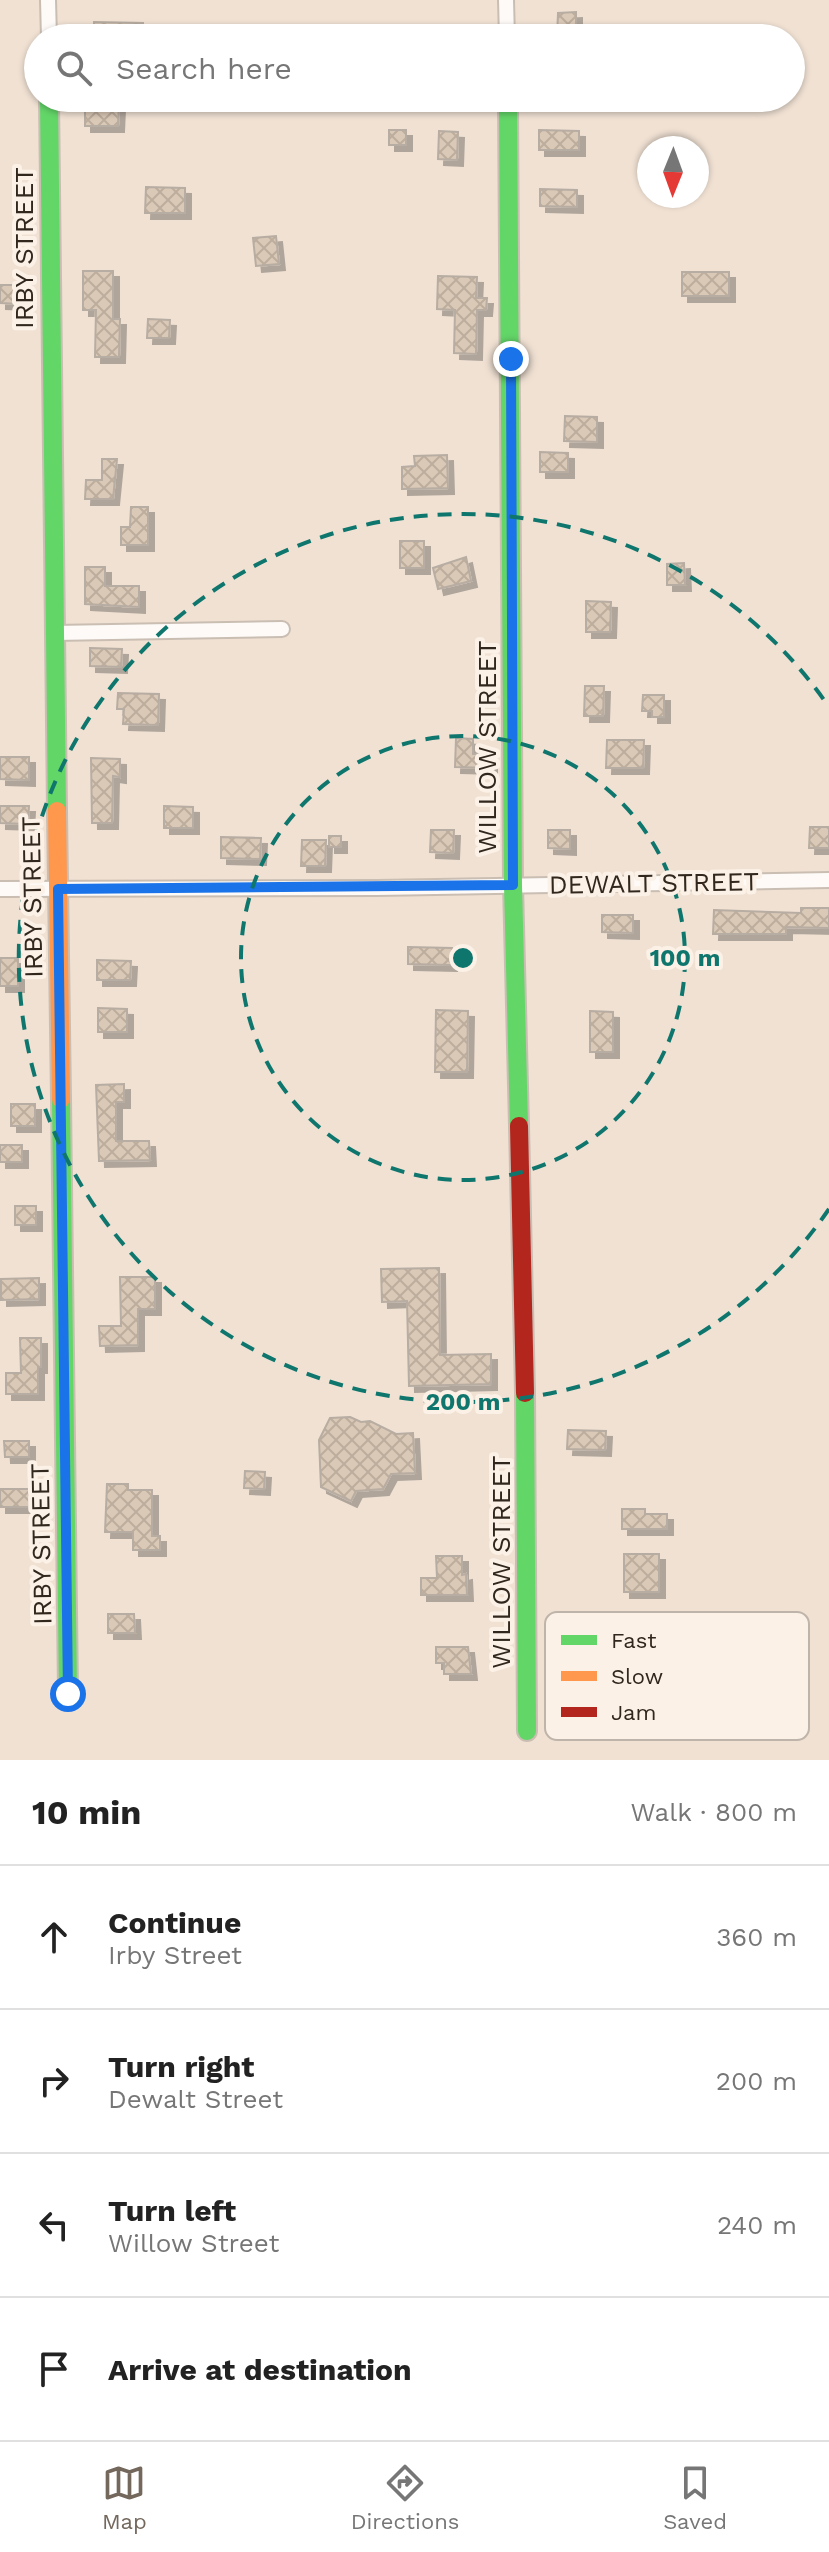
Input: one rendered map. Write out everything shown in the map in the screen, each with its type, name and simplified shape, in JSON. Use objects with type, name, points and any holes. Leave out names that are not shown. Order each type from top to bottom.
[{"type":"street","points":[[48,0],[49,24]]},
{"type":"street","points":[[506,0],[507,24]]},
{"type":"street","name":"IRBY STREET","points":[[49,112],[68,1694]]},
{"type":"street","name":"WILLOW STREET","points":[[508,112],[513,885],[526,1415],[527,1731]]},
{"type":"street","points":[[54,633],[282,629]]},
{"type":"street","name":"DEWALT STREET","points":[[0,889],[829,880]]},
{"type":"building","points":[[576,12],[576,24],[558,24],[558,13]]},
{"type":"building","points":[[94,22],[143,23],[143,24]]},
{"type":"building","points":[[85,112],[119,112],[118,126],[85,126]]},
{"type":"building","points":[[389,130],[406,130],[406,145],[389,145]]},
{"type":"building","points":[[539,130],[579,131],[579,150],[539,150]]},
{"type":"building","points":[[439,131],[458,132],[457,160],[438,159]]},
{"type":"building","points":[[146,187],[185,188],[185,213],[145,213]]},
{"type":"building","points":[[540,189],[577,190],[577,207],[540,206]]},
{"type":"building","points":[[276,236],[279,264],[256,266],[253,238]]},
{"type":"building","points":[[83,271],[113,271],[113,319],[120,319],[119,357],[95,357],[96,310],[83,310]]},
{"type":"building","points":[[682,272],[729,272],[729,296],[682,296]]},
{"type":"building","points":[[438,276],[477,277],[476,298],[487,298],[486,310],[477,310],[476,354],[454,353],[455,310],[437,309]]},
{"type":"building","points":[[0,285],[21,285],[21,304],[0,303]]},
{"type":"building","points":[[148,319],[170,320],[169,338],[147,338]]},
{"type":"building","points":[[565,416],[597,417],[597,442],[564,441]]},
{"type":"building","points":[[540,452],[568,453],[568,472],[540,472]]},
{"type":"building","points":[[447,455],[448,488],[402,489],[402,467],[415,466],[414,456]]},
{"type":"building","points":[[102,459],[117,459],[113,499],[85,499],[86,480],[102,480]]},
{"type":"building","points":[[131,507],[148,507],[148,545],[121,545],[121,527],[130,527]]},
{"type":"building","points":[[400,541],[424,541],[424,568],[400,568]]},
{"type":"building","points":[[466,557],[471,581],[438,589],[433,568]]},
{"type":"building","points":[[684,563],[685,585],[667,585],[667,564]]},
{"type":"building","points":[[85,567],[105,567],[105,586],[139,586],[139,607],[85,604]]},
{"type":"building","points":[[586,601],[611,602],[610,632],[586,632]]},
{"type":"building","points":[[90,648],[122,649],[121,667],[90,666]]},
{"type":"building","points":[[585,686],[604,686],[603,716],[584,716]]},
{"type":"building","points":[[118,693],[159,694],[158,725],[123,724],[124,709],[117,709]]},
{"type":"building","points":[[643,695],[664,695],[664,717],[652,717],[652,711],[642,711]]},
{"type":"building","points":[[456,738],[473,739],[473,754],[491,754],[491,768],[455,767]]},
{"type":"building","points":[[607,740],[644,740],[643,768],[606,768]]},
{"type":"building","points":[[0,757],[29,757],[29,780],[0,779]]},
{"type":"building","points":[[91,758],[120,759],[120,777],[113,776],[112,823],[92,823]]},
{"type":"building","points":[[0,806],[29,806],[28,824],[0,823]]},
{"type":"building","points":[[164,806],[193,807],[193,828],[164,828]]},
{"type":"building","points":[[810,827],[829,827],[829,848],[809,848]]},
{"type":"building","points":[[431,830],[454,830],[453,853],[430,852]]},
{"type":"building","points":[[548,830],[570,830],[570,849],[548,848]]},
{"type":"building","points":[[329,836],[341,836],[341,847],[329,847]]},
{"type":"building","points":[[221,837],[261,838],[260,859],[221,858]]},
{"type":"building","points":[[302,840],[326,840],[325,866],[301,866]]},
{"type":"building","points":[[801,908],[829,908],[829,928],[786,927],[786,934],[713,934],[714,910],[801,913]]},
{"type":"building","points":[[602,915],[633,915],[633,933],[602,932]]},
{"type":"building","points":[[408,947],[452,948],[451,965],[408,964]]},
{"type":"building","points":[[0,958],[18,958],[18,986],[0,986]]},
{"type":"building","points":[[97,960],[131,961],[130,980],[97,980]]},
{"type":"building","points":[[98,1008],[127,1009],[127,1032],[98,1032]]},
{"type":"building","points":[[436,1010],[468,1011],[467,1072],[435,1072]]},
{"type":"building","points":[[590,1011],[613,1012],[613,1052],[590,1052]]},
{"type":"building","points":[[124,1084],[124,1102],[116,1102],[116,1141],[149,1141],[150,1160],[99,1161],[96,1085]]},
{"type":"building","points":[[11,1104],[35,1104],[35,1126],[11,1126]]},
{"type":"building","points":[[0,1145],[22,1145],[22,1162],[0,1162]]},
{"type":"building","points":[[15,1206],[36,1206],[36,1225],[15,1225]]},
{"type":"building","points":[[439,1268],[440,1355],[491,1354],[491,1384],[409,1386],[407,1301],[382,1302],[381,1269]]},
{"type":"building","points":[[120,1277],[155,1277],[155,1309],[138,1309],[138,1345],[100,1346],[99,1326],[121,1326]]},
{"type":"building","points":[[39,1278],[39,1299],[1,1300],[1,1279]]},
{"type":"building","points":[[20,1338],[41,1338],[38,1394],[6,1394],[6,1373],[21,1373]]},
{"type":"building","points":[[350,1417],[361,1422],[370,1421],[396,1434],[413,1433],[415,1473],[391,1474],[383,1489],[356,1491],[351,1501],[321,1487],[319,1440],[330,1418]]},
{"type":"building","points":[[568,1430],[606,1431],[605,1450],[567,1449]]},
{"type":"building","points":[[4,1441],[29,1441],[29,1457],[5,1457]]},
{"type":"building","points":[[245,1471],[265,1472],[264,1489],[244,1488]]},
{"type":"building","points":[[107,1484],[128,1484],[128,1490],[152,1490],[152,1536],[160,1536],[160,1550],[133,1550],[133,1532],[105,1532]]},
{"type":"building","points":[[0,1489],[29,1489],[29,1507],[0,1507]]},
{"type":"building","points":[[622,1509],[645,1509],[645,1514],[667,1514],[667,1529],[622,1529]]},
{"type":"building","points":[[624,1554],[659,1554],[659,1592],[624,1592]]},
{"type":"building","points":[[436,1556],[462,1556],[462,1575],[466,1574],[467,1595],[421,1595],[421,1578],[437,1578]]},
{"type":"building","points":[[108,1614],[134,1614],[135,1633],[108,1633]]},
{"type":"building","points":[[436,1647],[468,1647],[471,1674],[444,1674],[444,1663],[436,1663]]},
{"type":"traffic: fast","points":[[49,112],[57,811]]},
{"type":"traffic: fast","points":[[508,112],[513,885],[519,1126]]},
{"type":"traffic: fast","points":[[61,1099],[68,1694]]},
{"type":"traffic: fast","points":[[525,1393],[527,1731]]},
{"type":"traffic: slow","points":[[57,811],[61,1099]]},
{"type":"traffic: jam","points":[[519,1126],[525,1393]]},
{"type":"route","points":[[68,1694],[58,889],[513,885],[511,359]]}]
